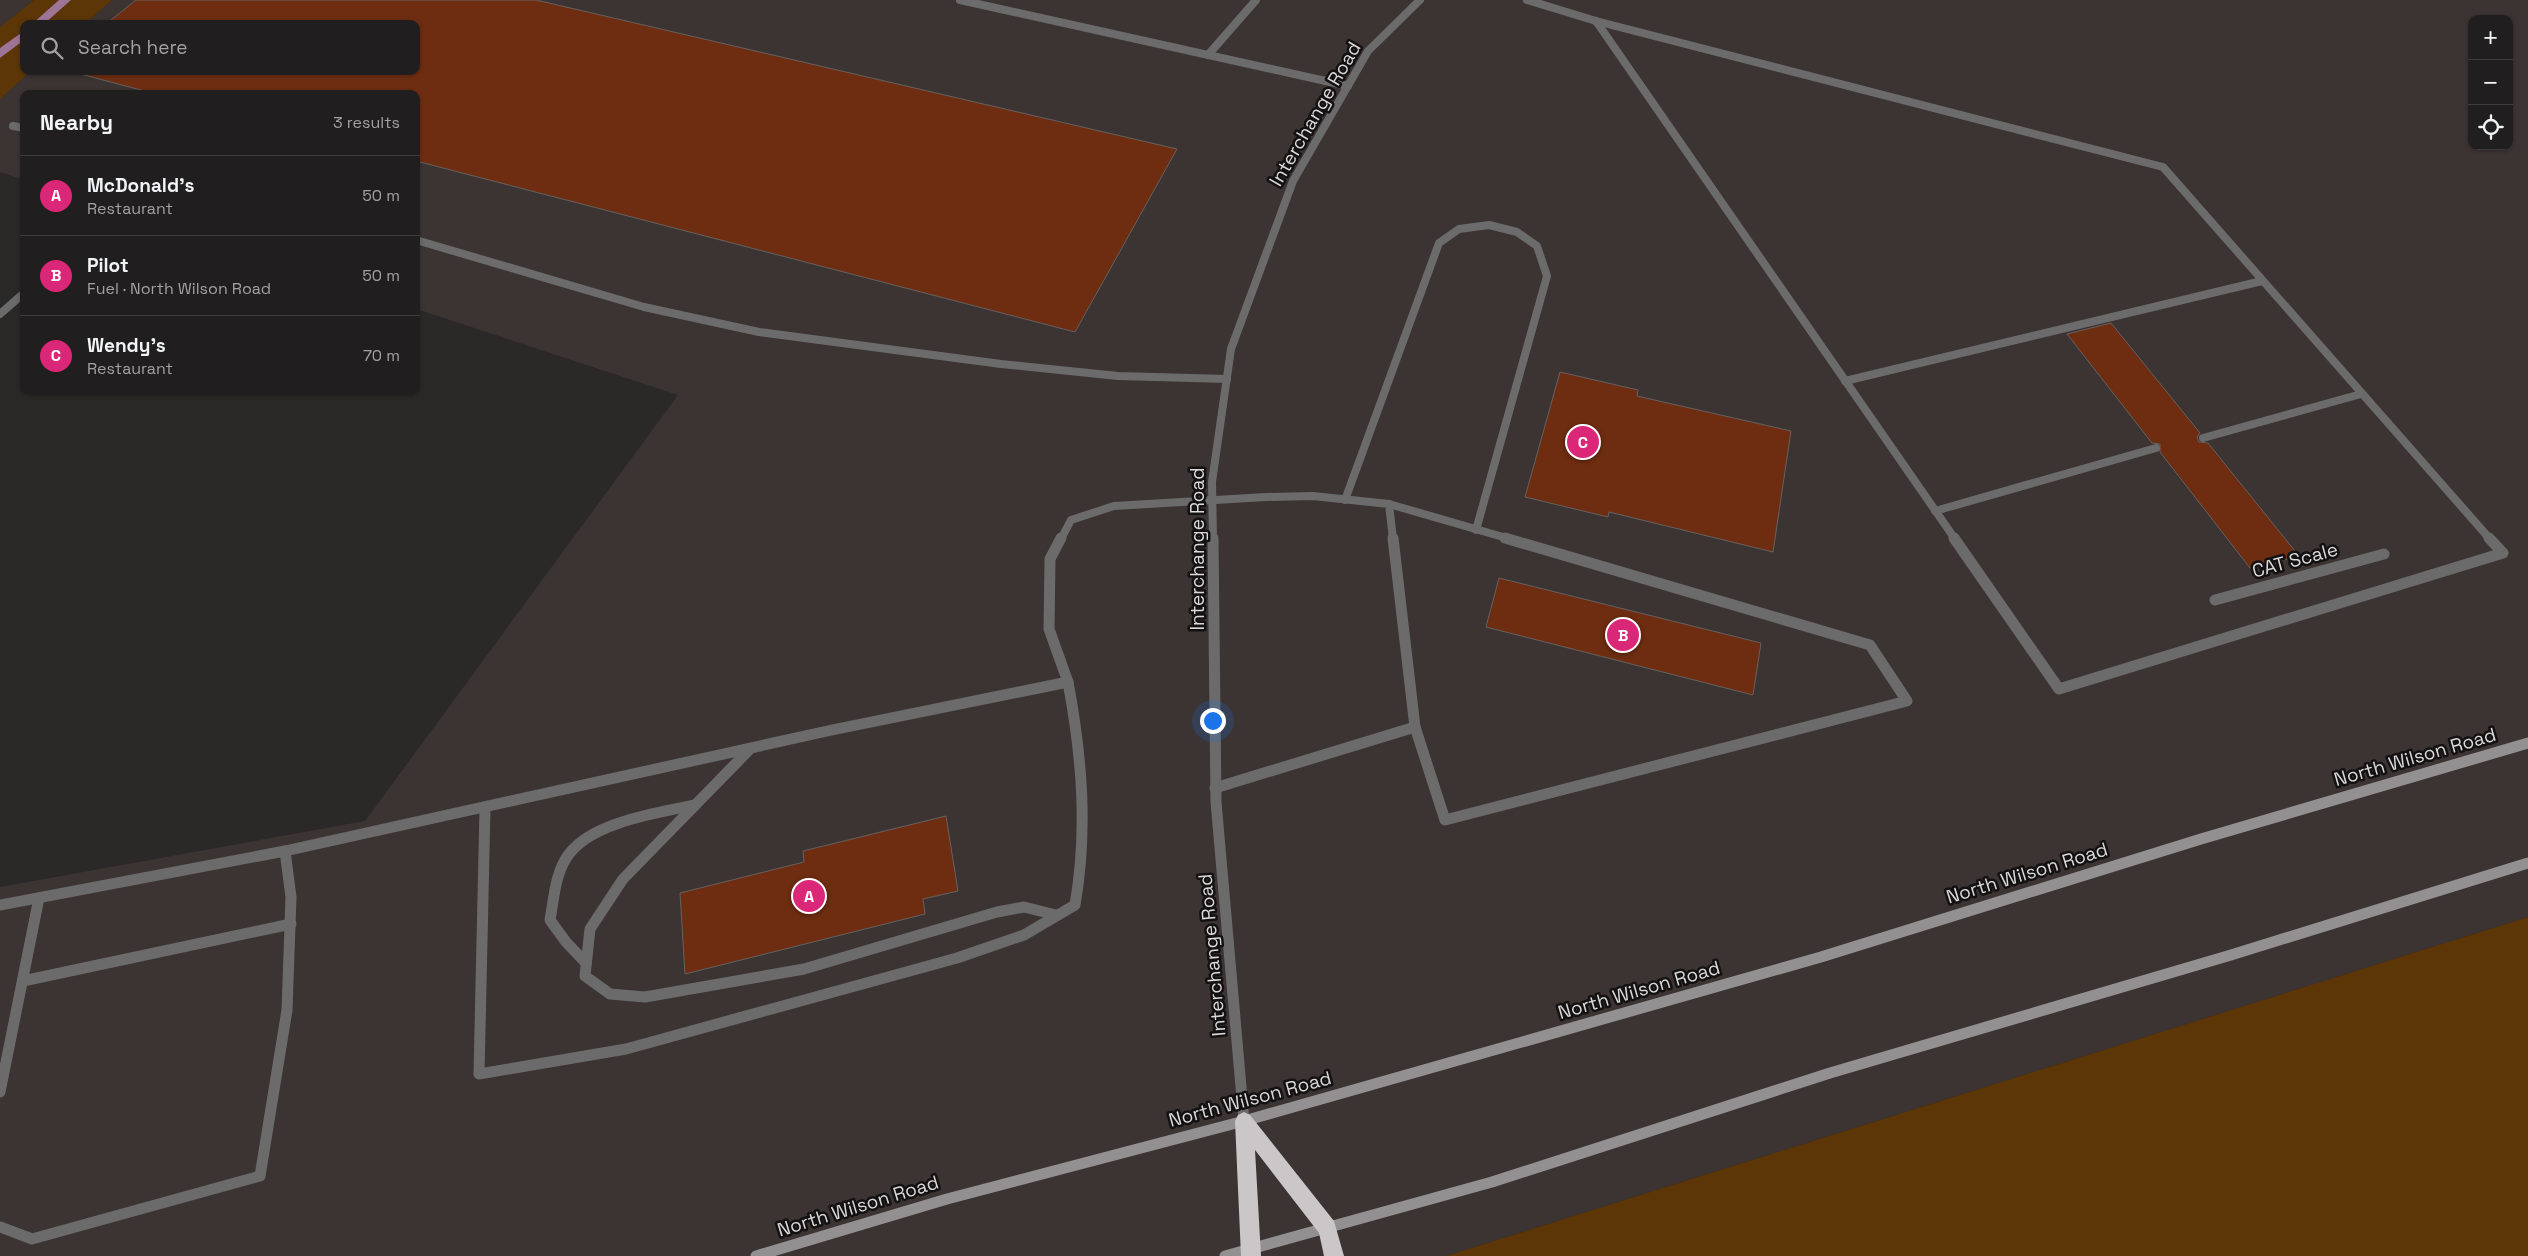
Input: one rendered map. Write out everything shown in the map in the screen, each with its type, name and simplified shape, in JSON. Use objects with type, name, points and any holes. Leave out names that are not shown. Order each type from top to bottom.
[{"type":"highway","points":[[1244,1121],[1327,1228],[1334,1256]]},
{"type":"highway","points":[[1244,1121],[1250,1252]]},
{"type":"main road","name":"North Wilson Road","points":[[756,1256],[947,1199],[1244,1121],[1821,957],[2200,839],[2528,743]]},
{"type":"main road","points":[[1225,1256],[1250,1252],[1327,1228],[1492,1182],[1830,1073],[2221,957],[2528,863]]},
{"type":"street","points":[[960,0],[1348,86]]},
{"type":"street","points":[[1208,55],[1256,0]]},
{"type":"street","name":"Interchange Road","points":[[1244,1121],[1215,788],[1212,482],[1231,348],[1293,181],[1368,51],[1420,0]]},
{"type":"street","points":[[1527,0],[1596,21],[2163,167],[2262,282],[2503,553],[2059,689],[1596,21]]},
{"type":"street","points":[[13,126],[20,127]]},
{"type":"street","points":[[1345,500],[1439,243],[1459,229],[1489,225],[1517,232],[1537,246],[1544,262],[1547,276],[1542,300],[1476,530]]},
{"type":"street","points":[[420,241],[644,307],[759,332],[1001,364],[1118,376],[1227,379]]},
{"type":"street","points":[[1845,380],[2262,282]]},
{"type":"street","points":[[0,314],[20,296]]},
{"type":"street","points":[[2204,438],[2361,394]]},
{"type":"street","points":[[1935,510],[2156,448]]},
{"type":"street","points":[[485,808],[479,1074],[636,1046],[957,958],[1024,935],[1075,905],[1084,848],[1076,722],[1068,682],[1050,629],[1050,559],[1071,520],[1114,506],[1313,496],[1389,504],[1870,645],[1907,701],[1445,820],[1415,727],[1389,504]]},
{"type":"street","name":"CAT Scale","points":[[2215,600],[2384,554]]},
{"type":"street","points":[[0,906],[285,852],[751,748],[1068,682]]},
{"type":"street","points":[[1215,788],[1415,727]]},
{"type":"street","points":[[751,748],[623,879],[590,928],[585,976],[610,994],[645,997],[804,969],[997,912],[1024,907],[1056,916]]},
{"type":"street","points":[[586,963],[566,942],[550,920],[557,882],[569,854],[586,840],[619,822],[696,804]]},
{"type":"street","points":[[0,1227],[32,1239],[260,1176],[287,1010],[291,897],[285,852]]},
{"type":"street","points":[[0,1092],[39,898]]},
{"type":"street","points":[[22,981],[291,924]]},
{"type":"shaded area","points":[[0,0],[34,0],[0,27]]},
{"type":"shaded area","points":[[34,0],[112,0],[90,20],[20,20],[20,75],[27,75],[0,99],[0,27]]},
{"type":"shaded area","points":[[112,0],[2528,0],[2528,917],[1446,1256],[0,1256],[0,887],[365,821],[678,395],[420,310],[420,90],[20,90],[20,179],[0,172],[0,99],[27,75],[420,75],[420,20],[90,20]]},
{"type":"shaded area","points":[[2528,917],[2528,1256],[1446,1256]]},
{"type":"building","points":[[136,0],[536,0],[1177,149],[1075,332],[420,162],[420,90],[141,90],[84,75],[420,75],[420,20],[111,20]]},
{"type":"building","points":[[2111,323],[2200,433],[2197,437],[2199,442],[2208,443],[2299,556],[2250,568],[2160,452],[2160,444],[2152,443],[2067,334]]},
{"type":"building","points":[[1560,372],[1638,390],[1637,396],[1791,431],[1773,552],[1609,512],[1608,517],[1525,497]]},
{"type":"building","points":[[1499,578],[1761,643],[1753,695],[1486,627]]},
{"type":"building","points":[[946,816],[958,891],[923,899],[925,914],[685,974],[680,893],[804,862],[803,851]]},
{"type":"waterway","points":[[42,20],[66,0]]},
{"type":"waterway","points":[[0,54],[20,37]]},
{"type":"place","name":"Wendy's","points":[[1583,442]]},
{"type":"place","name":"Pilot","points":[[1623,635]]},
{"type":"place","name":"McDonald's","points":[[809,896]]}]
